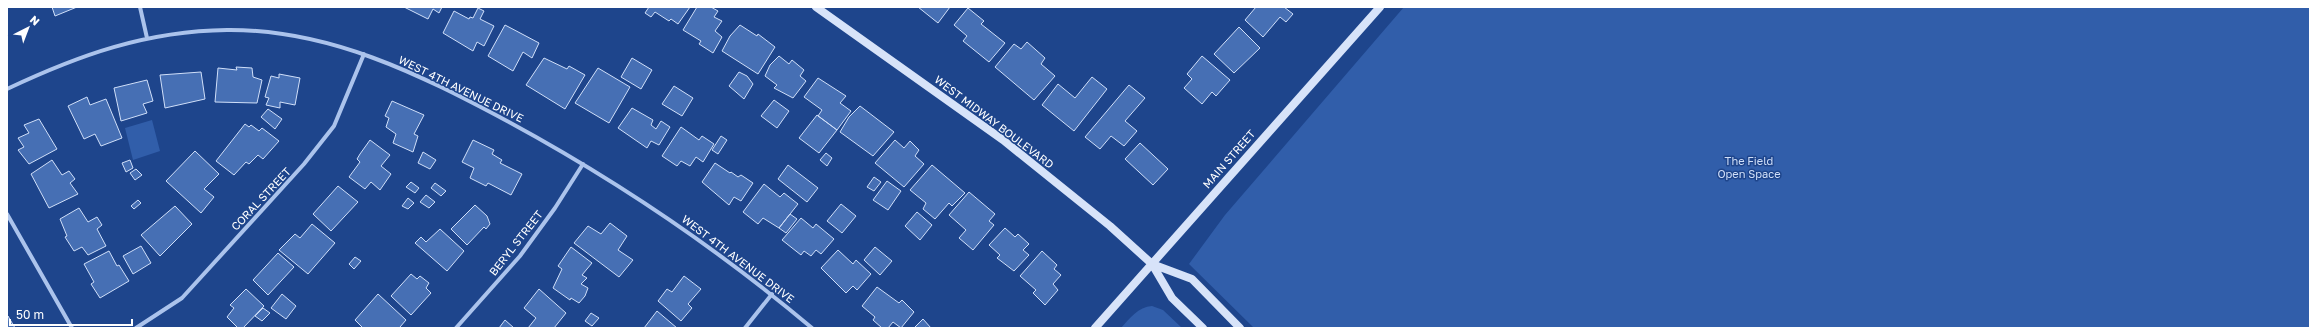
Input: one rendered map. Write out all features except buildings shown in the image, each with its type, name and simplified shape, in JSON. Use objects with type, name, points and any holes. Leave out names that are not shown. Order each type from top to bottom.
[{"type":"main road","name":"WEST MIDWAY BOULEVARD","points":[[816,7],[1003,140],[1110,226],[1152,264]]},
{"type":"main road","name":"MAIN STREET","points":[[1096,328],[1380,7]]},
{"type":"main road","points":[[1152,264],[1172,298],[1203,328]]},
{"type":"main road","points":[[1152,264],[1192,279],[1240,328]]},
{"type":"street","points":[[140,7],[147,38]]},
{"type":"street","name":"WEST 4TH AVENUE DRIVE","points":[[7,89],[40,73],[102,49],[167,34],[228,30],[287,34],[329,43],[364,54],[410,72],[469,101],[583,164],[678,225],[772,294],[812,328]]},
{"type":"street","name":"CORAL STREET","points":[[136,328],[182,298],[304,164],[334,126],[364,54]]},
{"type":"street","name":"BERYL STREET","points":[[456,328],[520,256],[555,208],[583,164]]},
{"type":"street","points":[[7,214],[72,328]]},
{"type":"street","points":[[745,328],[772,294]]},
{"type":"green space","name":"The Field Open Space","points":[[1404,7],[2310,7],[2310,328],[1254,328],[1189,264],[1225,215]]},
{"type":"green space","points":[[152,120],[160,151],[133,160],[125,128]]},
{"type":"green space","points":[[1152,306],[1163,310],[1182,328],[1121,328],[1138,311]]}]
